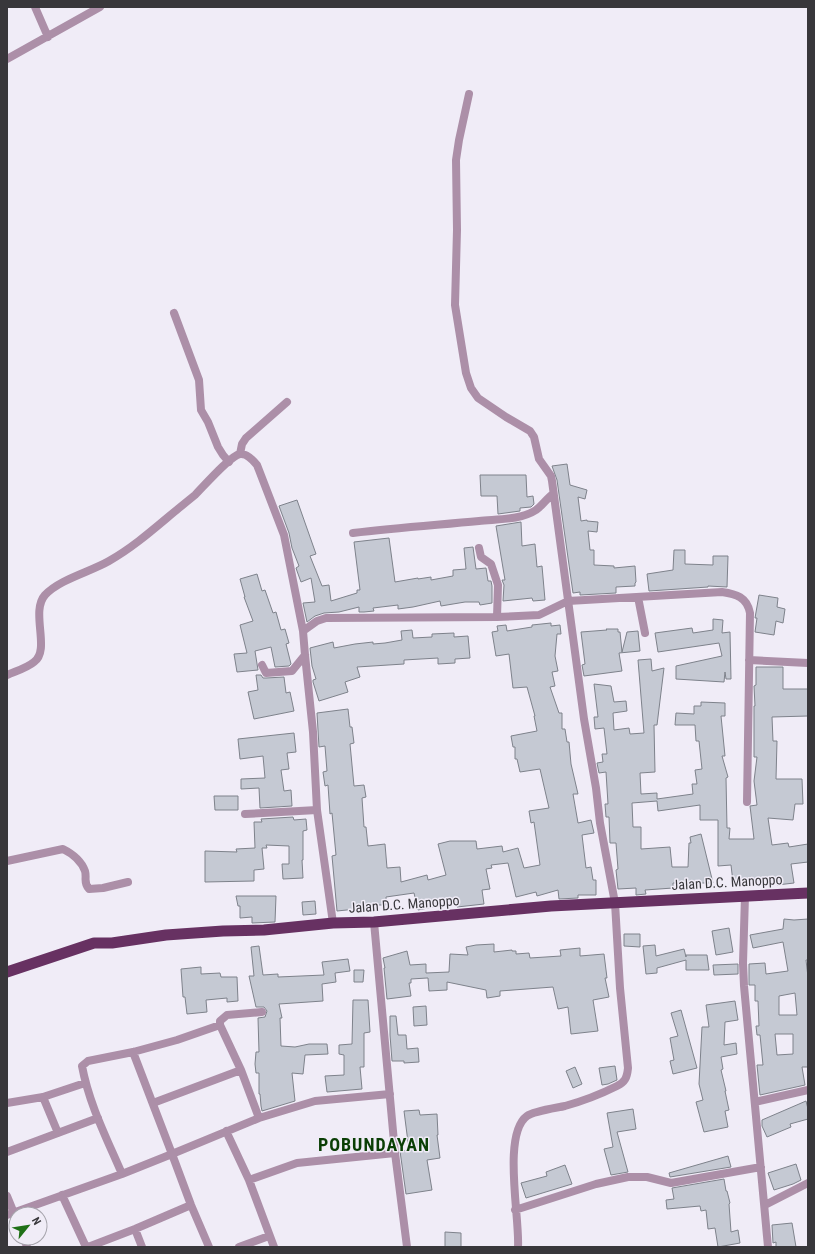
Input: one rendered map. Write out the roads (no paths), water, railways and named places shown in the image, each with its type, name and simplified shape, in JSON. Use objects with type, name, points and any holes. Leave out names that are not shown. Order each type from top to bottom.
[{"type":"highway","name":"Jalan D.C. Manoppo","points":[[7,972],[94,943],[112,943],[166,935],[264,930],[333,923],[374,922],[551,906],[808,893]]},
{"type":"street","points":[[35,7],[48,36]]},
{"type":"street","points":[[7,59],[100,7]]},
{"type":"street","points":[[469,94],[456,160],[457,230],[455,305],[466,372],[474,393],[478,398],[530,431],[534,437],[539,459],[551,476],[584,719],[596,788],[600,824],[615,903],[620,988],[627,1045],[628,1068],[627,1077],[624,1082],[607,1091],[566,1105],[532,1114],[527,1116],[522,1122],[517,1131],[514,1154],[515,1210],[518,1247]]},
{"type":"street","points":[[174,312],[199,380],[201,410],[221,451],[229,462]]},
{"type":"street","points":[[7,675],[34,663],[40,654],[39,612],[45,596],[66,581],[109,561],[139,541],[240,454],[242,444],[246,438],[287,402]]},
{"type":"street","points":[[240,454],[252,459],[257,465],[284,535],[303,631],[304,656],[313,732],[317,810],[333,923]]},
{"type":"street","points":[[353,534],[403,527],[433,526],[519,517],[536,510],[545,502],[546,499],[554,494]]},
{"type":"street","points":[[479,548],[481,557],[490,564],[498,585],[497,616]]},
{"type":"street","points":[[303,631],[318,621],[326,618],[538,615],[568,601],[722,592],[742,597],[749,607],[750,613],[747,802]]},
{"type":"street","points":[[638,597],[645,633]]},
{"type":"street","points":[[262,665],[266,673],[292,671],[304,656]]},
{"type":"street","points":[[749,660],[808,662]]},
{"type":"street","points":[[244,814],[317,810]]},
{"type":"street","points":[[7,861],[63,849],[75,856],[80,862],[85,871],[85,883],[89,889],[103,888],[128,882]]},
{"type":"street","points":[[745,896],[743,963],[768,1247]]},
{"type":"street","points":[[374,922],[395,1153],[407,1247]]},
{"type":"street","points":[[259,1118],[241,1070],[220,1026],[220,1020],[227,1015],[262,1012]]},
{"type":"street","points":[[122,1174],[85,1083],[82,1066],[86,1062],[133,1052],[220,1026]]},
{"type":"street","points":[[133,1052],[191,1205],[209,1247]]},
{"type":"street","points":[[153,1103],[241,1070]]},
{"type":"street","points":[[7,1103],[43,1096],[85,1083]]},
{"type":"street","points":[[755,1102],[808,1090]]},
{"type":"street","points":[[34,1206],[122,1174],[259,1118],[315,1101],[390,1094]]},
{"type":"street","points":[[43,1096],[58,1133]]},
{"type":"street","points":[[7,1152],[98,1118]]},
{"type":"street","points":[[226,1131],[249,1180],[274,1247]]},
{"type":"street","points":[[249,1180],[297,1163],[395,1153]]},
{"type":"street","points":[[515,1210],[596,1184],[631,1176],[647,1177],[671,1183],[761,1167]]},
{"type":"street","points":[[765,1205],[808,1183]]},
{"type":"street","points":[[62,1195],[87,1247],[135,1229],[191,1205]]},
{"type":"street","points":[[7,1196],[10,1206]]},
{"type":"street","points":[[135,1229],[142,1247]]},
{"type":"street","points":[[239,1247],[269,1236]]},
{"type":"district","name":"POBUNDAYAN","points":[[374,1144]]}]
